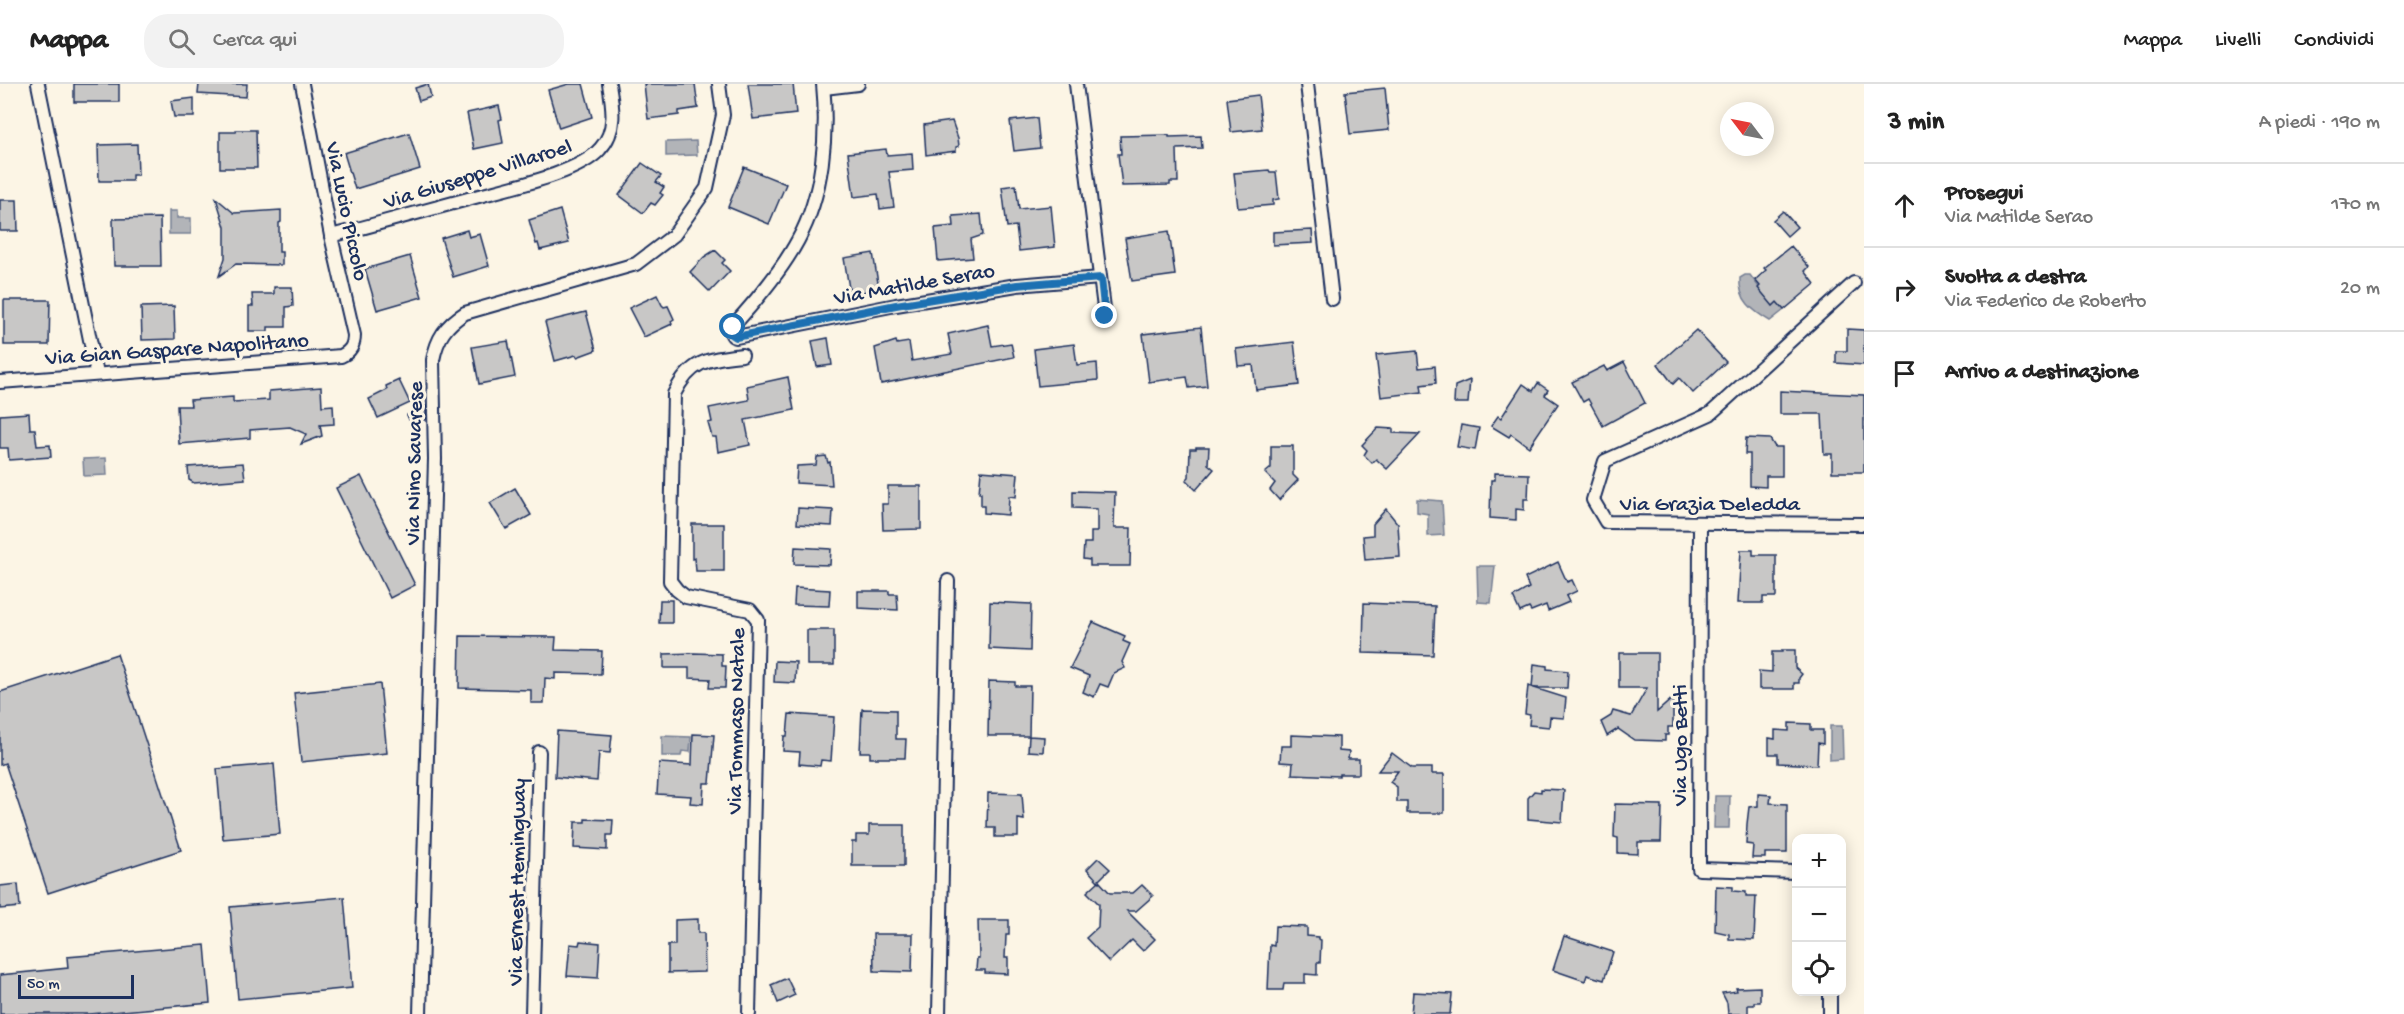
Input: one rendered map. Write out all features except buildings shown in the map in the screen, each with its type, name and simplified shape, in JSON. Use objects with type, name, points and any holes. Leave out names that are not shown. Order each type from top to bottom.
[{"type":"street","points":[[38,84],[97,374]]},
{"type":"street","name":"Via Lucio Piccolo","points":[[302,84],[331,236],[354,335],[353,346]]},
{"type":"street","name":"Via Giuseppe Villaroel","points":[[331,236],[526,183],[591,159],[602,148],[611,128],[613,105],[609,84]]},
{"type":"street","name":"Via Nino Savarese","points":[[420,1014],[436,345],[442,332],[465,313],[636,264],[674,235],[707,188],[723,115],[719,84]]},
{"type":"street","points":[[823,86],[858,84]]},
{"type":"street","points":[[1076,84],[1105,316]]},
{"type":"street","points":[[1307,84],[1332,299]]},
{"type":"street","name":"Via Matilde Serao","points":[[823,86],[824,150],[813,202],[799,238],[784,263],[730,329],[731,335],[736,337],[896,305],[1017,285],[1101,278]]},
{"type":"street","name":"Via Grazia Deledda","points":[[1854,283],[1710,414],[1605,461],[1593,500],[1606,522],[1864,524]]},
{"type":"street","name":"Via Gian Gaspare Napolitano","points":[[0,382],[341,356],[353,346]]},
{"type":"street","name":"Via Tommaso Natale","points":[[742,355],[707,359],[693,368],[680,382],[674,394],[670,580],[676,590],[686,597],[750,610],[758,620],[749,1014]]},
{"type":"street","name":"Via Ugo Betti","points":[[1700,523],[1699,869],[1792,872]]},
{"type":"street","points":[[939,1014],[948,581]]},
{"type":"street","name":"Via Ernest Hemingway","points":[[532,1014],[539,752]]},
{"type":"street","points":[[1830,996],[1830,1014]]},
{"type":"shaded area","points":[[696,141],[697,155],[666,156],[666,142]]},
{"type":"shaded area","points":[[169,211],[177,211],[177,218],[191,218],[191,234],[169,234]]},
{"type":"shaded area","points":[[1750,275],[1773,306],[1777,302],[1784,310],[1770,321],[1753,309],[1741,293],[1740,278]]},
{"type":"shaded area","points":[[106,458],[107,475],[84,476],[83,459]]},
{"type":"shaded area","points":[[1417,499],[1442,501],[1444,535],[1428,536],[1428,514],[1417,512]]},
{"type":"shaded area","points":[[1477,566],[1495,566],[1491,603],[1478,602]]},
{"type":"shaded area","points":[[1830,726],[1842,726],[1843,759],[1830,760]]},
{"type":"shaded area","points":[[662,736],[691,737],[690,752],[682,751],[681,756],[662,756]]},
{"type":"shaded area","points":[[1715,796],[1730,796],[1729,828],[1714,828]]},
{"type":"route","points":[[733,327],[730,333],[736,337],[896,305],[1017,285],[1101,278],[1105,316]]}]
